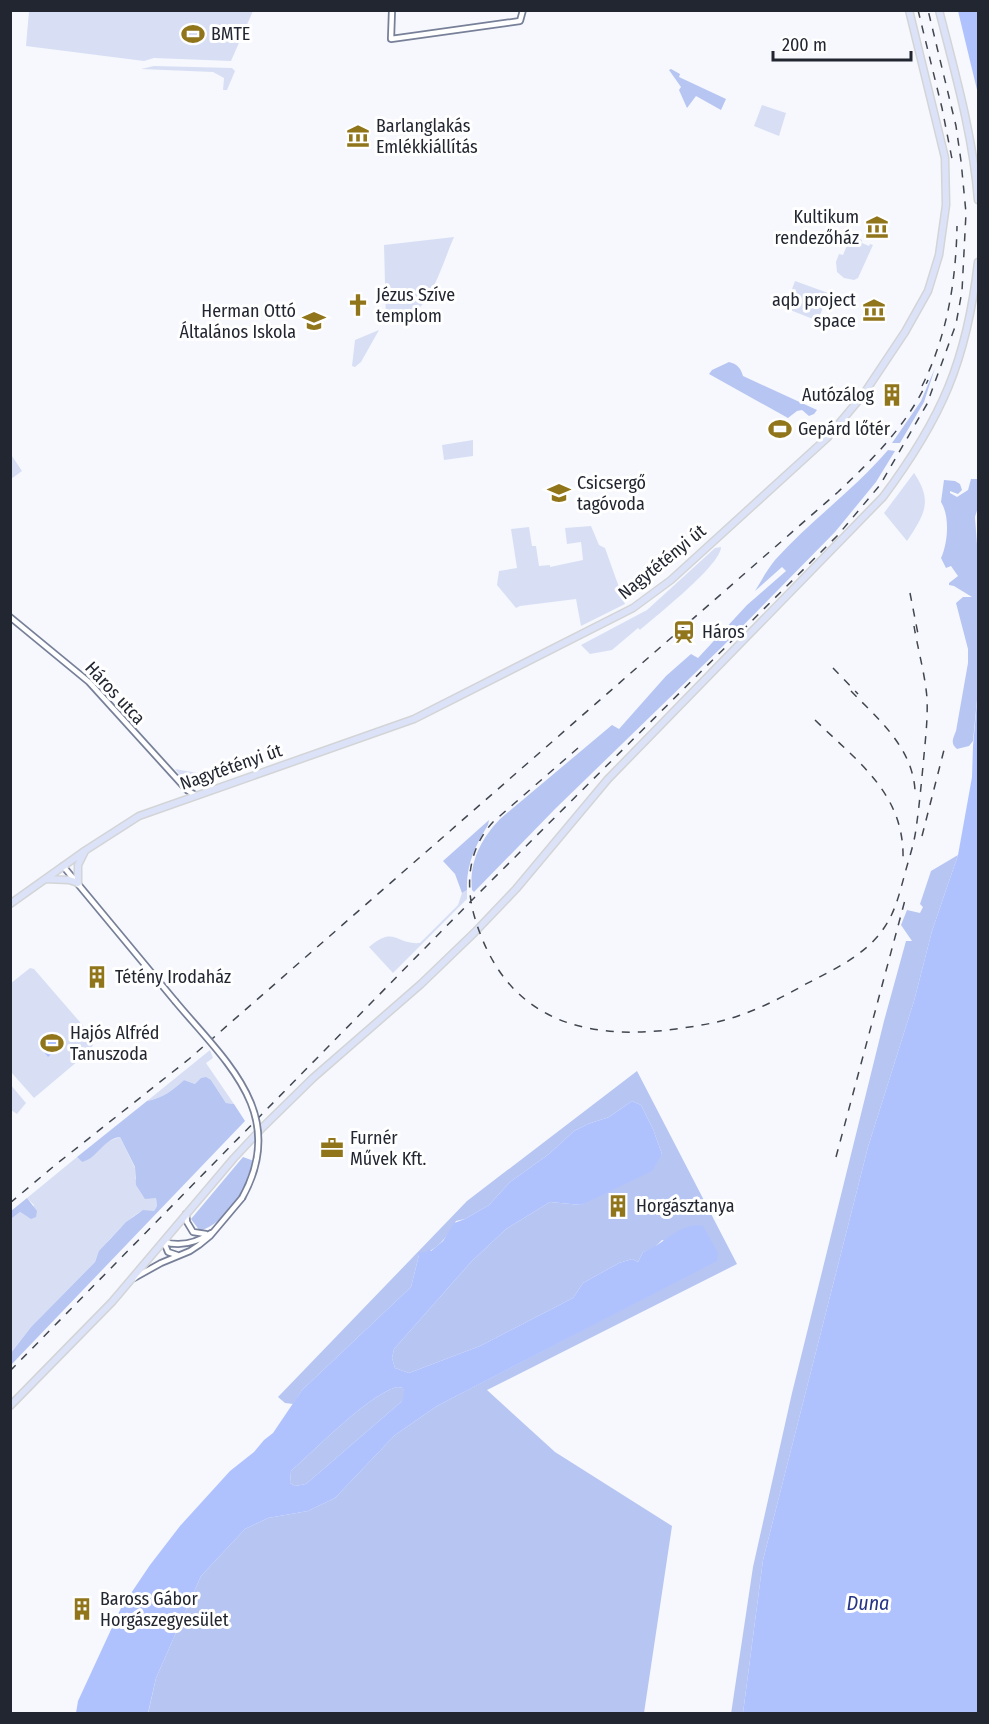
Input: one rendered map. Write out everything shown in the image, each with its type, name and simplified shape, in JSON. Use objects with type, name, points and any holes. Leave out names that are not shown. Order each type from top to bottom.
[{"type":"main road","name":"Nagytétényi út","points":[[10,904],[139,816],[420,716],[633,608],[671,580],[834,431],[872,382],[920,308],[932,280],[942,240],[946,183],[945,158],[909,10]]},
{"type":"main road","points":[[939,10],[965,113],[974,161],[978,200]]},
{"type":"main road","points":[[10,1406],[90,1325],[164,1242],[234,1158],[313,1078],[446,960],[490,917],[540,862],[608,779],[864,518],[907,465],[939,412],[956,369],[973,307],[978,262]]},
{"type":"main road","points":[[45,879],[69,880],[78,884],[78,865],[86,850]]},
{"type":"street","points":[[392,10],[391,39],[520,21],[523,10]]},
{"type":"street","name":"Háros utca","points":[[10,617],[37,636],[89,682],[187,790],[195,795]]},
{"type":"street","points":[[63,866],[239,1079],[253,1108],[259,1140],[258,1158],[249,1184],[242,1198],[220,1225],[199,1245],[131,1279]]},
{"type":"street","points":[[186,1214],[187,1222],[193,1232],[202,1235],[209,1234]]},
{"type":"street","points":[[164,1242],[187,1244],[209,1234],[220,1225]]},
{"type":"street","points":[[164,1242],[168,1252],[179,1256]]},
{"type":"shaded area","points":[[29,10],[253,11],[231,61],[154,58],[144,61],[26,46]]},
{"type":"shaded area","points":[[154,66],[232,68],[235,71],[227,90],[223,90],[224,78],[213,72],[141,69]]},
{"type":"shaded area","points":[[669,70],[680,74],[679,77],[726,99],[721,110],[696,96],[687,108],[679,90],[681,87]]},
{"type":"shaded area","points":[[762,105],[786,113],[779,136],[754,126]]},
{"type":"shaded area","points":[[847,234],[862,240],[862,243],[869,246],[873,245],[858,278],[854,280],[844,278],[837,272],[836,262],[839,254],[843,255],[850,238],[846,236]]},
{"type":"shaded area","points":[[454,237],[424,303],[409,314],[386,321],[384,245]]},
{"type":"shaded area","points":[[795,281],[828,293],[818,321],[785,308]]},
{"type":"shaded area","points":[[379,330],[361,362],[355,367],[352,366],[355,340]]},
{"type":"shaded area","points":[[729,362],[739,367],[743,376],[817,410],[809,416],[802,410],[797,411],[788,418],[709,374],[712,370]]},
{"type":"shaded area","points":[[935,368],[924,402],[900,443],[892,443],[921,401]]},
{"type":"shaded area","points":[[473,440],[473,456],[444,460],[442,445]]},
{"type":"shaded area","points":[[888,450],[895,451],[876,482],[835,532],[474,892],[472,890],[472,870],[478,852],[487,835],[500,819],[612,725],[619,729],[666,676],[691,654],[698,658],[747,605],[786,571],[782,567],[755,591],[775,560],[861,479]]},
{"type":"shaded area","points":[[10,453],[22,471],[11,479],[10,479]]},
{"type":"shaded area","points":[[914,473],[925,500],[922,515],[907,541],[884,513]]},
{"type":"shaded area","points":[[971,479],[978,479],[978,507],[975,517],[978,558],[978,690],[973,741],[969,746],[957,749],[953,741],[968,663],[968,649],[956,603],[963,597],[972,597],[949,585],[958,576],[951,566],[946,568],[941,558],[947,530],[946,515],[941,502],[944,480],[960,484],[962,490],[958,494],[950,491],[957,497],[968,490]]},
{"type":"shaded area","points":[[591,526],[599,545],[605,548],[625,604],[581,626],[576,599],[516,608],[497,585],[499,571],[517,568],[511,529],[529,527],[532,546],[536,546],[539,566],[550,565],[550,567],[583,560],[581,542],[567,544],[565,528]]},
{"type":"shaded area","points":[[721,547],[711,566],[700,577],[640,630],[638,628],[612,650],[590,654],[581,645],[647,610],[715,548]]},
{"type":"shaded area","points":[[175,769],[221,777],[190,788]]},
{"type":"shaded area","points":[[489,820],[472,856],[467,890],[462,893],[455,874],[443,861]]},
{"type":"shaded area","points":[[958,855],[932,931],[914,1001],[868,1147],[763,1560],[743,1713],[731,1714],[753,1567],[792,1393],[884,1021],[906,941],[912,941],[901,925],[907,910],[920,913],[923,907],[920,904],[931,871]]},
{"type":"shaded area","points":[[467,890],[467,899],[393,973],[369,947],[384,937],[420,943],[458,905],[462,893]]},
{"type":"shaded area","points":[[30,968],[34,969],[92,1036],[94,1042],[91,1050],[34,1098],[11,1072],[10,984]]},
{"type":"shaded area","points":[[210,1050],[213,1058],[206,1063],[234,1104],[226,1103],[211,1080],[195,1084],[184,1080],[167,1093],[147,1101]]},
{"type":"shaded area","points":[[637,1071],[737,1264],[487,1390],[555,1452],[672,1526],[644,1713],[148,1714],[156,1678],[201,1576],[245,1529],[268,1518],[308,1511],[335,1498],[395,1435],[437,1406],[717,1260],[662,1240],[653,1249],[643,1252],[638,1262],[632,1259],[619,1263],[583,1283],[573,1298],[480,1346],[409,1373],[395,1368],[392,1358],[394,1349],[471,1262],[506,1229],[550,1202],[581,1205],[662,1154],[641,1105],[632,1101],[609,1117],[574,1131],[549,1154],[510,1182],[489,1205],[465,1219],[456,1221],[441,1242],[431,1251],[419,1255],[411,1287],[302,1390],[293,1404],[285,1403],[278,1397],[467,1201]]},
{"type":"shaded area","points":[[206,1077],[211,1080],[226,1103],[234,1104],[245,1121],[11,1365],[11,1353],[31,1327],[95,1262],[99,1251],[126,1222],[143,1210],[154,1211],[157,1206],[156,1198],[145,1199],[136,1185],[135,1167],[120,1137],[109,1141],[88,1160],[82,1162],[77,1157],[147,1101],[167,1093],[184,1080],[195,1084],[201,1078]]},
{"type":"shaded area","points":[[10,1084],[26,1103],[17,1114],[11,1110]]},
{"type":"shaded area","points":[[120,1137],[135,1168],[135,1179],[156,1198],[157,1206],[154,1211],[140,1212],[121,1227],[102,1249],[95,1262],[31,1327],[11,1353],[11,1219],[20,1212],[28,1217],[34,1205],[27,1198],[77,1157],[82,1162],[109,1141]]},
{"type":"shaded area","points":[[243,1157],[254,1161],[247,1182],[227,1212],[219,1220],[200,1231],[191,1219]]},
{"type":"shaded area","points":[[27,1198],[37,1211],[36,1217],[31,1219],[20,1212],[11,1219],[11,1211]]},
{"type":"shaded area","points":[[398,1387],[403,1388],[405,1395],[401,1402],[306,1484],[295,1486],[290,1483],[291,1471],[343,1423],[373,1399]]},
{"type":"water","points":[[958,11],[978,11],[978,94]]},
{"type":"water","name":"Duna","points":[[978,690],[978,1713],[743,1713],[763,1560],[868,1147],[914,1001],[932,931],[958,855],[972,777]]},
{"type":"water","points":[[57,1035],[64,1043],[48,1057],[41,1048]]},
{"type":"water","points":[[632,1101],[641,1105],[662,1154],[652,1171],[581,1205],[550,1202],[506,1229],[471,1262],[394,1349],[392,1358],[395,1368],[409,1373],[480,1346],[573,1298],[583,1283],[619,1263],[632,1259],[638,1262],[643,1252],[687,1227],[703,1226],[718,1253],[717,1261],[437,1406],[395,1435],[335,1498],[308,1511],[268,1518],[245,1529],[201,1576],[156,1678],[148,1713],[76,1713],[78,1701],[121,1608],[150,1565],[180,1526],[230,1471],[273,1433],[302,1390],[411,1287],[419,1255],[417,1253],[427,1252],[428,1248],[431,1251],[443,1241],[454,1223],[489,1205],[510,1182],[549,1154],[574,1131],[609,1117]],"holes":[[[398,1387],[403,1388],[404,1395],[401,1402],[306,1484],[295,1486],[290,1483],[291,1471],[343,1423],[373,1399],[387,1391]]]},
{"type":"railway","points":[[918,10],[953,164]]},
{"type":"railway","points":[[10,1371],[477,895],[838,535],[880,485],[927,404],[956,324],[962,291],[966,213],[961,161],[956,126],[928,10]]},
{"type":"railway","points":[[922,386],[944,328],[955,268],[957,226]]},
{"type":"railway","points":[[10,1203],[189,1059],[838,492],[900,426],[928,380]]},
{"type":"railway","points":[[910,593],[918,634]]},
{"type":"railway","points":[[578,748],[493,822],[474,854],[470,878],[471,903],[487,950],[504,978],[525,999],[550,1015],[577,1026],[608,1031],[641,1032],[676,1029],[723,1021],[738,1016],[780,998],[848,961],[877,938],[891,916],[915,835],[926,732],[926,689],[914,626]]},
{"type":"railway","points":[[833,668],[858,694]]},
{"type":"railway","points":[[851,691],[883,724],[901,747],[913,775],[915,790]]},
{"type":"railway","points":[[815,720],[862,765],[887,798],[896,816],[902,837],[903,860]]},
{"type":"railway","points":[[922,836],[945,746]]},
{"type":"railway","points":[[836,1157],[905,900]]},
{"type":"place","name":"BMTE","points":[[193,34]]},
{"type":"place","name":"Barlanglakás Emlékkiállítás","points":[[358,136]]},
{"type":"place","name":"Kultikum rendezőház","points":[[877,227]]},
{"type":"place","name":"Jézus Szíve templom","points":[[358,305]]},
{"type":"place","name":"aqb project space","points":[[874,310]]},
{"type":"place","name":"Herman Ottó Általános Iskola","points":[[314,321]]},
{"type":"place","name":"Autózálog","points":[[892,395]]},
{"type":"place","name":"Gepárd lőtér","points":[[780,429]]},
{"type":"place","name":"Csicsergő tagóvoda","points":[[559,493]]},
{"type":"place","name":"Háros","points":[[684,632]]},
{"type":"place","name":"Tétény Irodaház","points":[[97,977]]},
{"type":"place","name":"Hajós Alfréd Tanuszoda","points":[[52,1043]]},
{"type":"place","name":"Furnér Művek Kft.","points":[[332,1148]]},
{"type":"place","name":"Horgásztanya","points":[[618,1206]]},
{"type":"place","name":"Baross Gábor Horgászegyesület","points":[[82,1609]]}]
